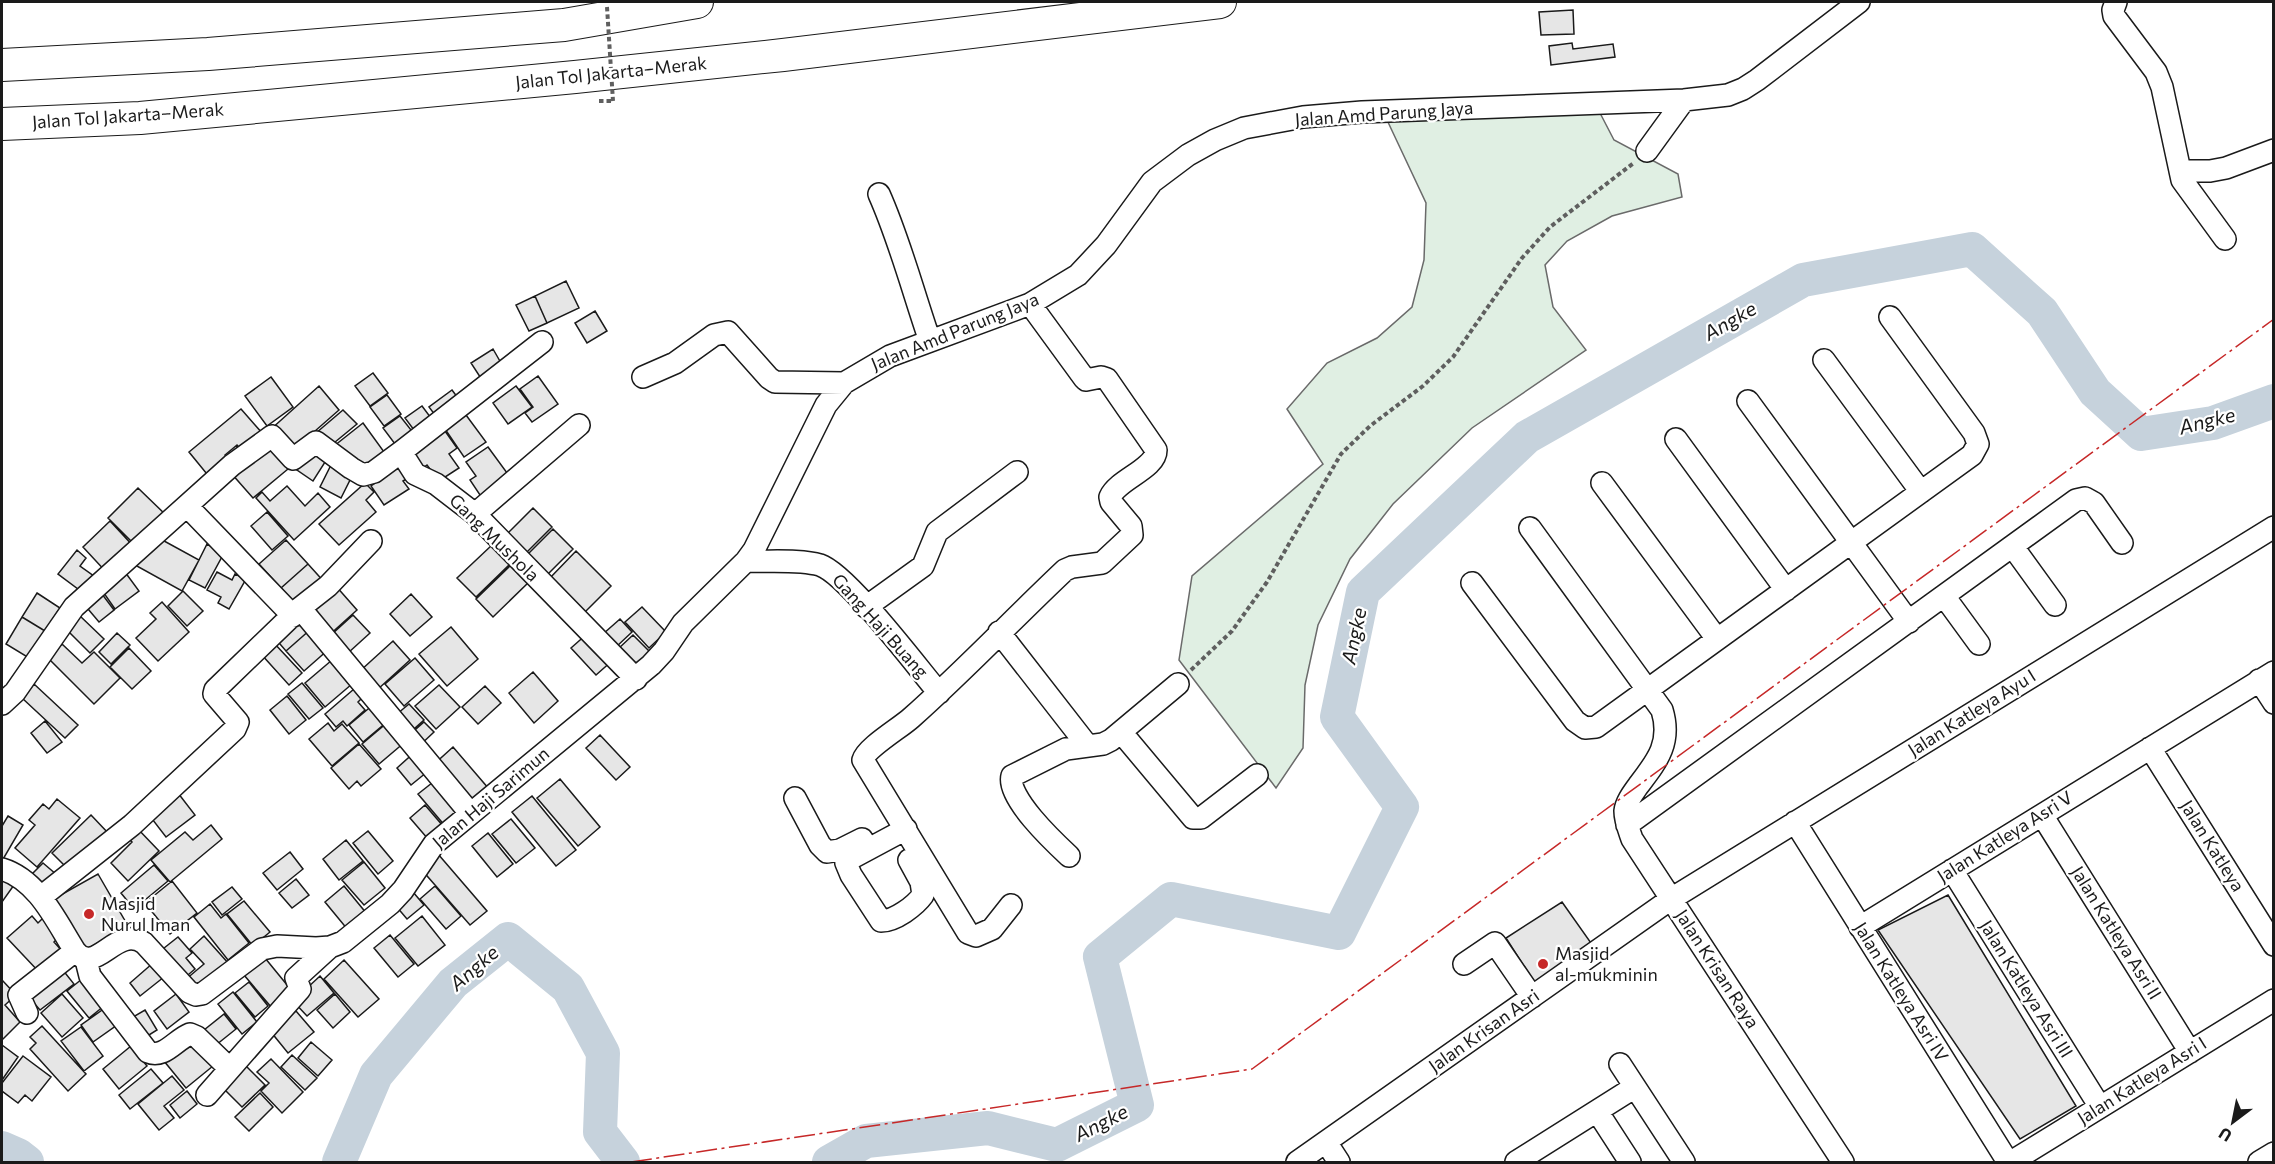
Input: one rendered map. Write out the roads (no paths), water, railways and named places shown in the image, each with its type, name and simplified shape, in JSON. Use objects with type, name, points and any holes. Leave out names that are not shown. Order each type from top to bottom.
[{"type":"highway","points":[[2,65],[208,54],[564,25],[697,2]]},
{"type":"highway","name":"Jalan Tol Jakarta–Merak","points":[[2,124],[140,118],[575,77],[783,55],[1220,2]]},
{"type":"street","name":"Jalan Amd Parung Jaya","points":[[746,561],[754,550],[826,405],[844,383],[890,356],[1030,304],[1078,275],[1093,260],[1143,193],[1166,170],[1215,140],[1244,128],[1303,117],[1362,112],[1684,100],[1728,95],[1757,80],[1859,2]]},
{"type":"street","points":[[2115,2],[2114,16],[2156,72],[2162,87],[2180,171],[2187,188],[2225,239]]},
{"type":"street","points":[[1647,151],[1684,100]]},
{"type":"street","points":[[2180,171],[2210,171],[2226,168],[2274,150]]},
{"type":"street","points":[[879,194],[895,230],[930,341]]},
{"type":"street","points":[[1011,906],[987,932],[976,936],[970,934],[900,828],[863,760],[863,756],[939,693],[1065,570],[1102,563],[1132,535],[1131,526],[1111,502],[1110,497],[1115,490],[1153,460],[1157,454],[1156,450],[1107,379],[1101,377],[1086,380],[1030,304]]},
{"type":"street","points":[[1472,583],[1575,721],[1584,728],[1596,727],[1972,455],[1978,444],[1974,433],[1890,317]]},
{"type":"street","points":[[643,377],[675,363],[714,335],[728,332],[771,380],[844,383]]},
{"type":"street","points":[[2,704],[15,692],[74,607],[232,465],[272,436],[293,459],[316,442],[363,475],[374,472],[542,342]]},
{"type":"street","points":[[1824,360],[1921,492]]},
{"type":"street","points":[[1748,401],[1909,622]]},
{"type":"street","points":[[475,514],[579,425]]},
{"type":"street","points":[[1676,439],[1786,590]]},
{"type":"street","name":"Gang Mushola","points":[[401,452],[415,474],[436,484],[475,514],[636,679]]},
{"type":"street","points":[[866,608],[923,566],[937,532],[1017,472]]},
{"type":"street","points":[[1602,483],[1717,639]]},
{"type":"street","points":[[1530,528],[1662,710],[1667,725],[1661,753],[1632,794],[1625,809],[1627,825],[2076,500],[2085,498],[2094,503],[2122,543]]},
{"type":"street","points":[[187,506],[296,612],[470,813]]},
{"type":"street","name":"Jalan Katleya Ayu I","points":[[1671,899],[2274,526]]},
{"type":"street","points":[[41,897],[132,825],[235,729],[238,722],[214,692],[296,612],[328,586],[371,541]]},
{"type":"street","points":[[2013,547],[2055,605]]},
{"type":"street","name":"Gang Haji Buang","points":[[746,561],[813,564],[838,576],[939,693]]},
{"type":"street","name":"Jalan Haji Sarimun","points":[[229,1068],[300,989],[296,978],[330,947],[343,942],[390,904],[403,890],[434,844],[636,679],[664,651],[687,618],[746,561]]},
{"type":"street","points":[[1944,596],[1979,644]]},
{"type":"street","points":[[999,632],[1087,745]]},
{"type":"street","points":[[2266,676],[2274,704]]},
{"type":"street","name":"Jalan Katleya Asri V","points":[[1860,927],[2266,676]]},
{"type":"street","points":[[1069,856],[1031,815],[1012,790],[1010,780],[1012,776],[1065,749],[1103,744],[1121,732],[1178,684]]},
{"type":"street","points":[[1121,732],[1193,818],[1201,818],[1257,775]]},
{"type":"street","name":"Jalan Katleya","points":[[2150,748],[2274,945]]},
{"type":"street","points":[[795,798],[820,845],[827,852],[845,848],[900,828]]},
{"type":"street","name":"Jalan Katleya Asri II","points":[[2042,815],[2190,1052]]},
{"type":"street","name":"Jalan Katleya Asri IV","points":[[1795,822],[2009,1162]]},
{"type":"street","name":"Jalan Krisan Raya","points":[[1627,825],[1638,848],[1843,1162]]},
{"type":"street","points":[[2,869],[25,880],[41,897],[81,955],[90,976],[148,1052],[154,1055],[160,1054],[190,1034],[197,1037],[229,1068],[207,1095]]},
{"type":"street","name":"Jalan Katleya Asri III","points":[[1952,870],[2100,1107]]},
{"type":"street","name":"Jalan Krisan Asri","points":[[1297,1162],[1671,899]]},
{"type":"street","points":[[81,955],[91,959],[124,939],[135,938],[144,943],[189,992],[199,995],[262,949],[277,946],[330,947]]},
{"type":"street","points":[[1464,964],[1495,943],[1532,997]]},
{"type":"street","points":[[27,1013],[18,995],[81,955]]},
{"type":"street","name":"Jalan Katleya Asri I","points":[[2009,1162],[2274,1000]]},
{"type":"street","points":[[1620,1064],[1684,1162]]},
{"type":"street","points":[[1516,1162],[1635,1087]]},
{"type":"street","points":[[1597,1111],[1630,1162]]},
{"type":"street","points":[[1326,1142],[1340,1162]]},
{"type":"street","points":[[2259,1162],[2274,1153]]},
{"type":"waterway","name":"Angke","points":[[829,1162],[866,1141],[988,1128],[1057,1145],[1137,1105],[1100,957],[1171,899],[1339,933],[1402,807],[1337,717],[1363,592],[1527,437],[1803,280],[1972,249],[2042,312],[2095,392],[2141,434],[2213,423],[2274,401]]},
{"type":"waterway","name":"Angke","points":[[339,1162],[376,1075],[453,983],[508,939],[568,988],[603,1053],[600,1132],[623,1162]]},
{"type":"waterway","name":"Angke","points":[[2,1148],[27,1162]]},
{"type":"place","name":"Masjid Nurul Iman","points":[[89,914]]},
{"type":"place","name":"Masjid al-mukminin","points":[[1543,964]]}]
